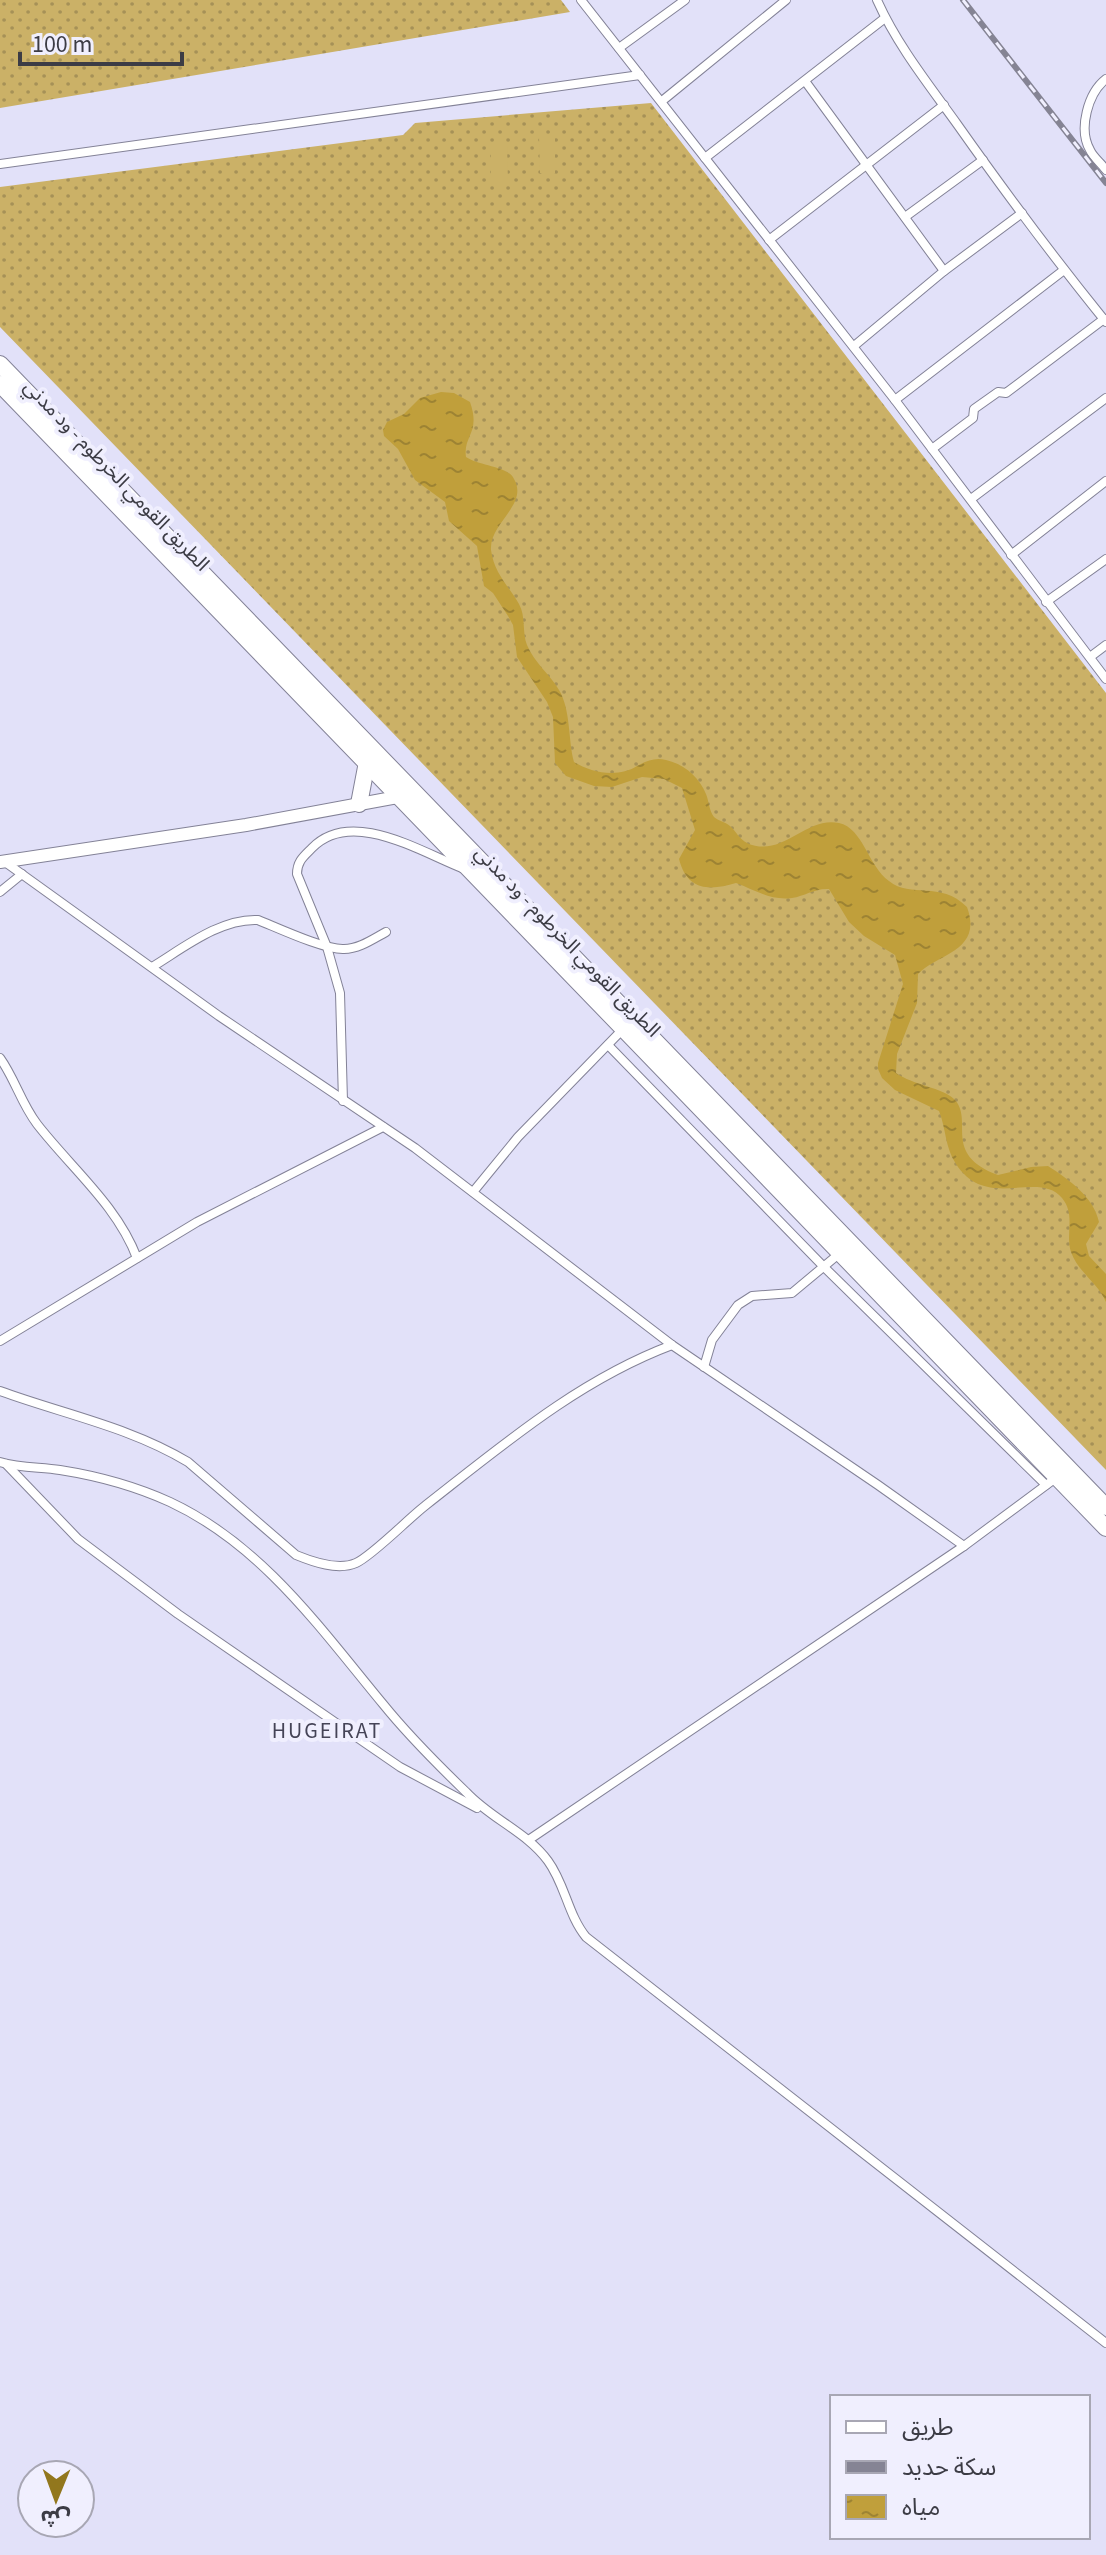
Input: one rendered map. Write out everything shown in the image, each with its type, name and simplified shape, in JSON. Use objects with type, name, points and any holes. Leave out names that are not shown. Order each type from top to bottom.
[{"type":"highway","name":"الطريق القومي الخرطوم - ود مدني","points":[[0,364],[1057,1477],[1106,1507]]},
{"type":"highway","name":"الطريق القومي الخرطوم - ود مدني","points":[[0,384],[367,762],[407,794],[474,873],[1106,1528]]},
{"type":"highway","points":[[359,804],[367,762]]},
{"type":"street","points":[[581,0],[854,346],[1106,679]]},
{"type":"street","points":[[619,48],[685,0]]},
{"type":"street","points":[[662,101],[786,0]]},
{"type":"street","points":[[877,0],[885,18],[983,160],[1105,320],[1006,393],[998,392],[974,409],[973,418],[932,449]]},
{"type":"street","points":[[705,158],[885,18]]},
{"type":"street","points":[[0,164],[640,75]]},
{"type":"street","points":[[1106,79],[1090,102],[1085,128],[1089,149],[1106,170]]},
{"type":"street","points":[[805,81],[944,271]]},
{"type":"street","points":[[769,240],[944,105]]},
{"type":"street","points":[[905,217],[983,160]]},
{"type":"street","points":[[854,346],[944,271],[1022,213]]},
{"type":"street","points":[[895,400],[1064,270]]},
{"type":"street","points":[[971,499],[1106,398]]},
{"type":"street","points":[[1011,555],[1106,481]]},
{"type":"street","points":[[1046,602],[1106,559]]},
{"type":"street","points":[[1090,657],[1106,645]]},
{"type":"street","points":[[2,862],[231,828],[407,794]]},
{"type":"street","points":[[343,1101],[342,1004],[327,947],[299,879],[297,868],[302,858],[331,833],[345,830],[374,833],[474,873]]},
{"type":"street","points":[[2,862],[383,1127],[672,1345],[964,1546]]},
{"type":"street","points":[[0,892],[22,874]]},
{"type":"street","points":[[152,967],[207,935],[246,920],[258,920],[327,947],[343,949],[355,947],[386,932]]},
{"type":"street","points":[[473,1192],[518,1137],[624,1028]]},
{"type":"street","points":[[530,1839],[964,1546],[1057,1477],[823,1266],[608,1045]]},
{"type":"street","points":[[0,1058],[35,1121],[113,1213],[137,1258]]},
{"type":"street","points":[[0,1341],[197,1222],[383,1127]]},
{"type":"street","points":[[704,1367],[712,1340],[738,1305],[752,1296],[792,1293],[841,1252]]},
{"type":"street","points":[[0,1391],[109,1426],[169,1451],[196,1468],[296,1555],[307,1560],[346,1566],[366,1557],[400,1526],[523,1430],[584,1387],[624,1365],[672,1345]]},
{"type":"street","points":[[3,1463],[102,1477],[169,1502],[207,1521],[245,1549],[283,1585],[319,1623],[386,1708],[465,1792],[495,1818]]},
{"type":"street","points":[[3,1463],[78,1539],[166,1605],[400,1767],[530,1839],[558,1877],[575,1920],[586,1937],[1106,2343]]},
{"type":"shaded area","points":[[0,0],[561,0],[570,12],[0,108]]},
{"type":"shaded area","points":[[651,103],[1106,693],[1106,1470],[0,327],[0,187],[403,135],[415,123]]},
{"type":"shaded area","points":[[539,136],[555,136],[555,173],[540,173]]},
{"type":"shaded area","points":[[491,145],[507,145],[508,182],[491,182]]},
{"type":"water","points":[[441,392],[454,393],[470,402],[474,421],[466,457],[506,471],[514,479],[516,497],[496,531],[491,550],[498,572],[521,609],[530,652],[563,698],[574,762],[589,769],[613,773],[630,770],[654,759],[679,765],[699,782],[714,817],[747,843],[760,846],[783,842],[815,825],[839,823],[854,832],[889,881],[907,889],[947,894],[967,907],[970,922],[964,942],[918,974],[917,1003],[897,1054],[896,1073],[954,1099],[960,1107],[965,1147],[981,1167],[998,1175],[1048,1166],[1086,1197],[1099,1222],[1086,1244],[1089,1256],[1106,1274],[1106,1302],[1071,1252],[1068,1211],[1062,1198],[1052,1190],[1040,1187],[997,1188],[968,1178],[952,1158],[939,1111],[895,1090],[882,1078],[878,1063],[903,984],[895,955],[864,936],[849,922],[829,889],[784,899],[736,883],[709,887],[694,883],[683,870],[679,859],[695,830],[682,788],[664,779],[642,777],[612,787],[594,786],[566,776],[555,763],[553,717],[547,702],[517,657],[513,625],[493,593],[484,586],[477,546],[449,521],[445,502],[415,480],[398,449],[384,436],[387,422],[404,414],[420,398]]},
{"type":"railway","points":[[963,0],[1106,183]]},
{"type":"district","name":"HUGEIRAT","points":[[327,1730]]}]
